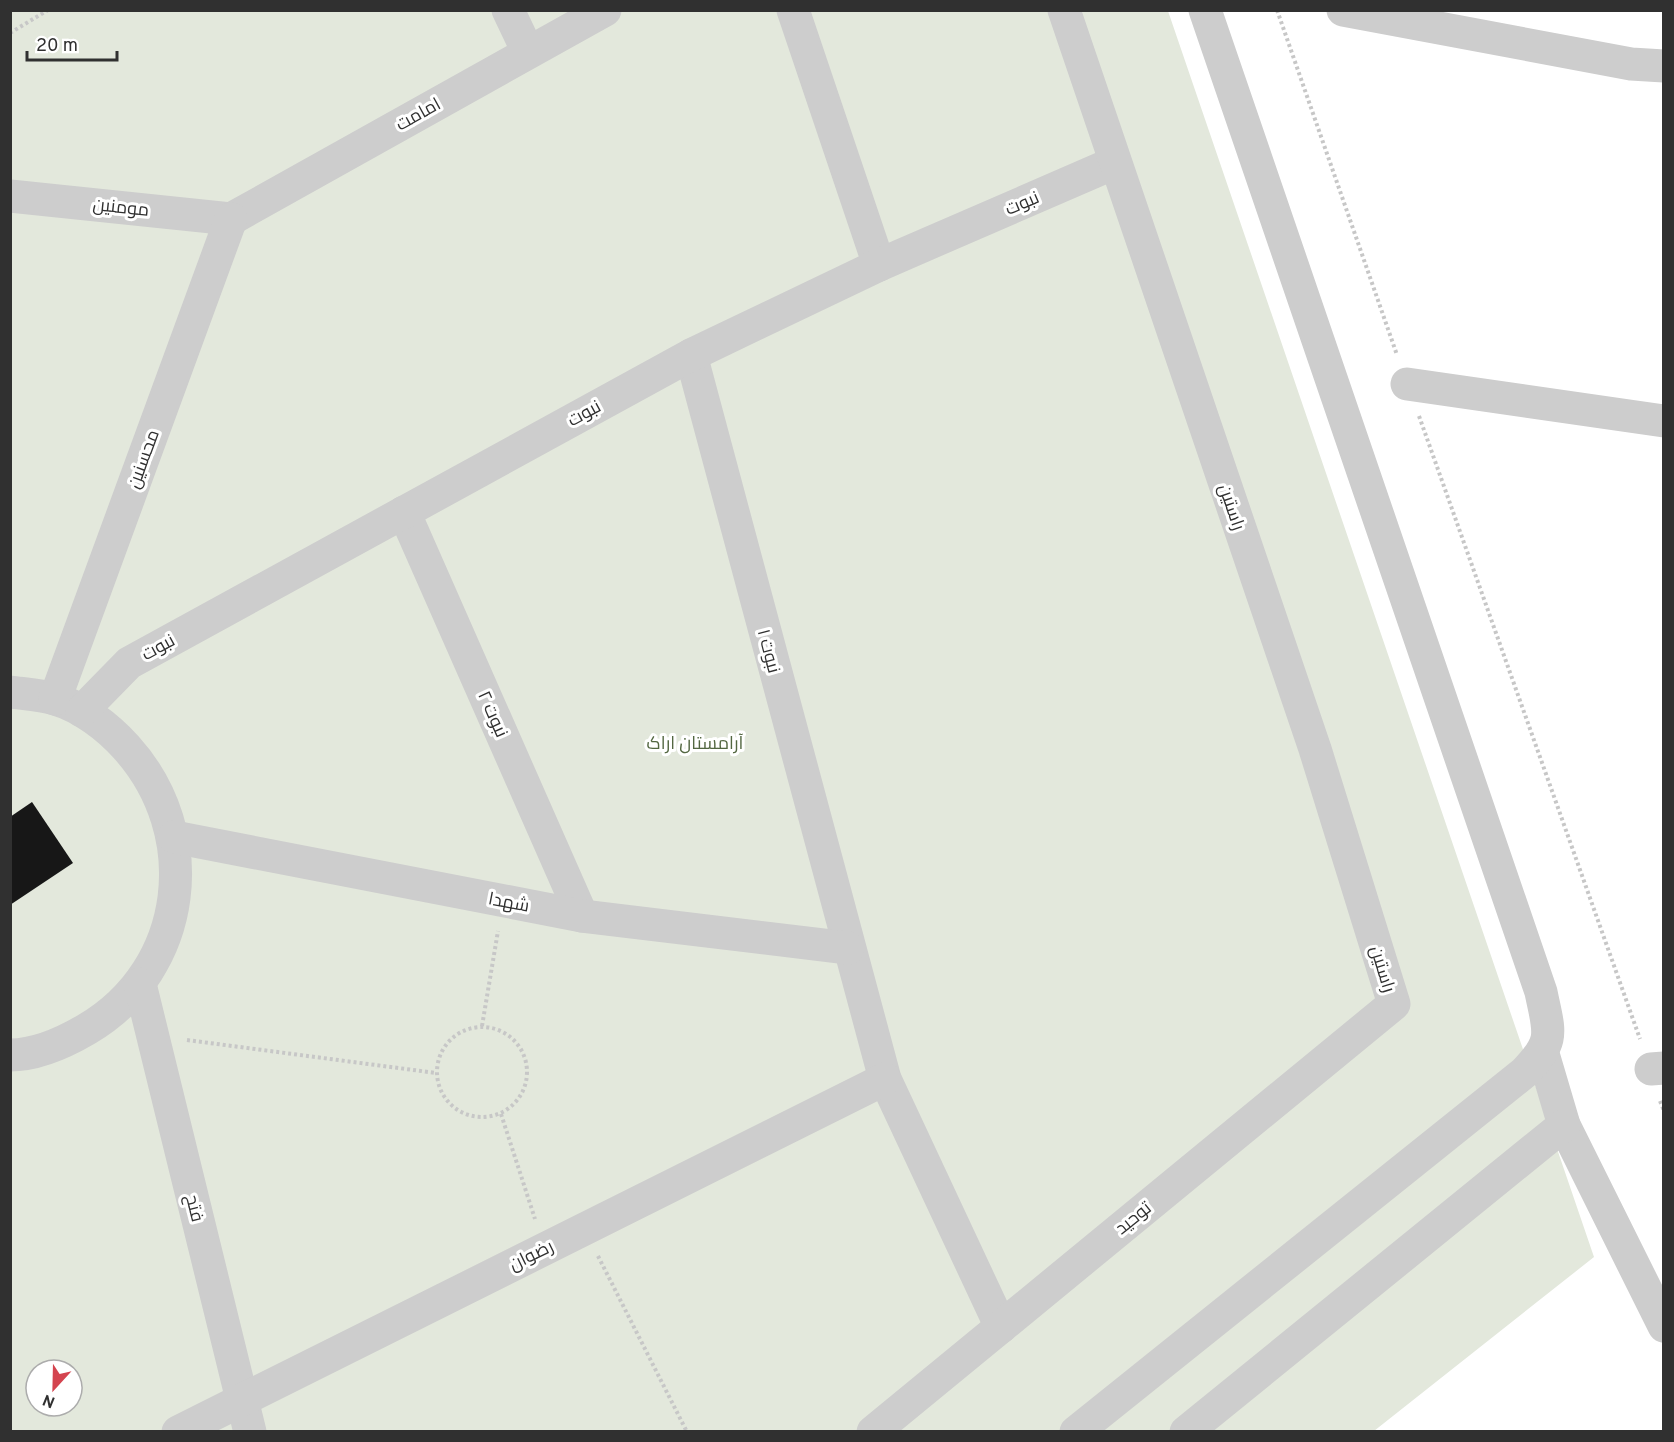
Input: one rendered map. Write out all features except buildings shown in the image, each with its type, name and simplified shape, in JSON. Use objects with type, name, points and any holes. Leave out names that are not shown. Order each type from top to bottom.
[{"type":"street","points":[[508,10],[528,52]]},
{"type":"street","name":"امامت","points":[[231,219],[605,10]]},
{"type":"street","points":[[793,10],[879,265]]},
{"type":"street","name":"راستین","points":[[1064,10],[1114,163],[1315,749],[1394,1004]]},
{"type":"street","points":[[1076,1431],[1526,1072],[1543,1054],[1549,1031],[1541,992],[1205,10]]},
{"type":"street","points":[[1343,10],[1631,64],[1664,66]]},
{"type":"street","name":"نبوت","points":[[69,705],[129,663],[691,355],[879,265],[1114,163]]},
{"type":"street","name":"مومنین","points":[[10,196],[231,219]]},
{"type":"street","name":"محسنین","points":[[69,705],[231,219]]},
{"type":"street","name":"نبوت ۱","points":[[691,355],[848,948],[885,1079],[1001,1327]]},
{"type":"street","points":[[1407,384],[1664,421]]},
{"type":"street","name":"نبوت ۲","points":[[404,512],[582,916]]},
{"type":"street","points":[[10,692],[69,705],[115,735],[142,765],[162,799],[174,837],[177,889],[165,939],[140,984],[107,1017],[66,1042],[10,1055]]},
{"type":"street","name":"شهدا","points":[[174,837],[582,916],[848,948]]},
{"type":"street","name":"فتح","points":[[140,984],[250,1431]]},
{"type":"street","name":"توحید","points":[[873,1431],[1394,1004]]},
{"type":"street","points":[[1543,1054],[1564,1125],[1664,1326]]},
{"type":"street","name":"رضوان","points":[[178,1431],[885,1079]]},
{"type":"street","points":[[1186,1431],[1564,1125]]},
{"type":"path","points":[[10,33],[48,10]]},
{"type":"path","points":[[1277,10],[1407,384],[1657,1068],[1664,1111]]},
{"type":"path","points":[[482,1026],[502,901]]},
{"type":"path","points":[[482,1026],[511,1036],[521,1048],[526,1062],[527,1078],[523,1093],[513,1105],[501,1114],[486,1118],[470,1116],[456,1110],[438,1087],[436,1073],[438,1059],[445,1046],[455,1035],[482,1026]]},
{"type":"path","points":[[153,1036],[436,1073]]},
{"type":"path","points":[[501,1114],[545,1248]]},
{"type":"path","points":[[584,1228],[687,1431]]},
{"type":"green space","name":"آرامستان اراک","points":[[10,11],[1168,11],[1594,1257],[1374,1431],[11,1431]]}]
